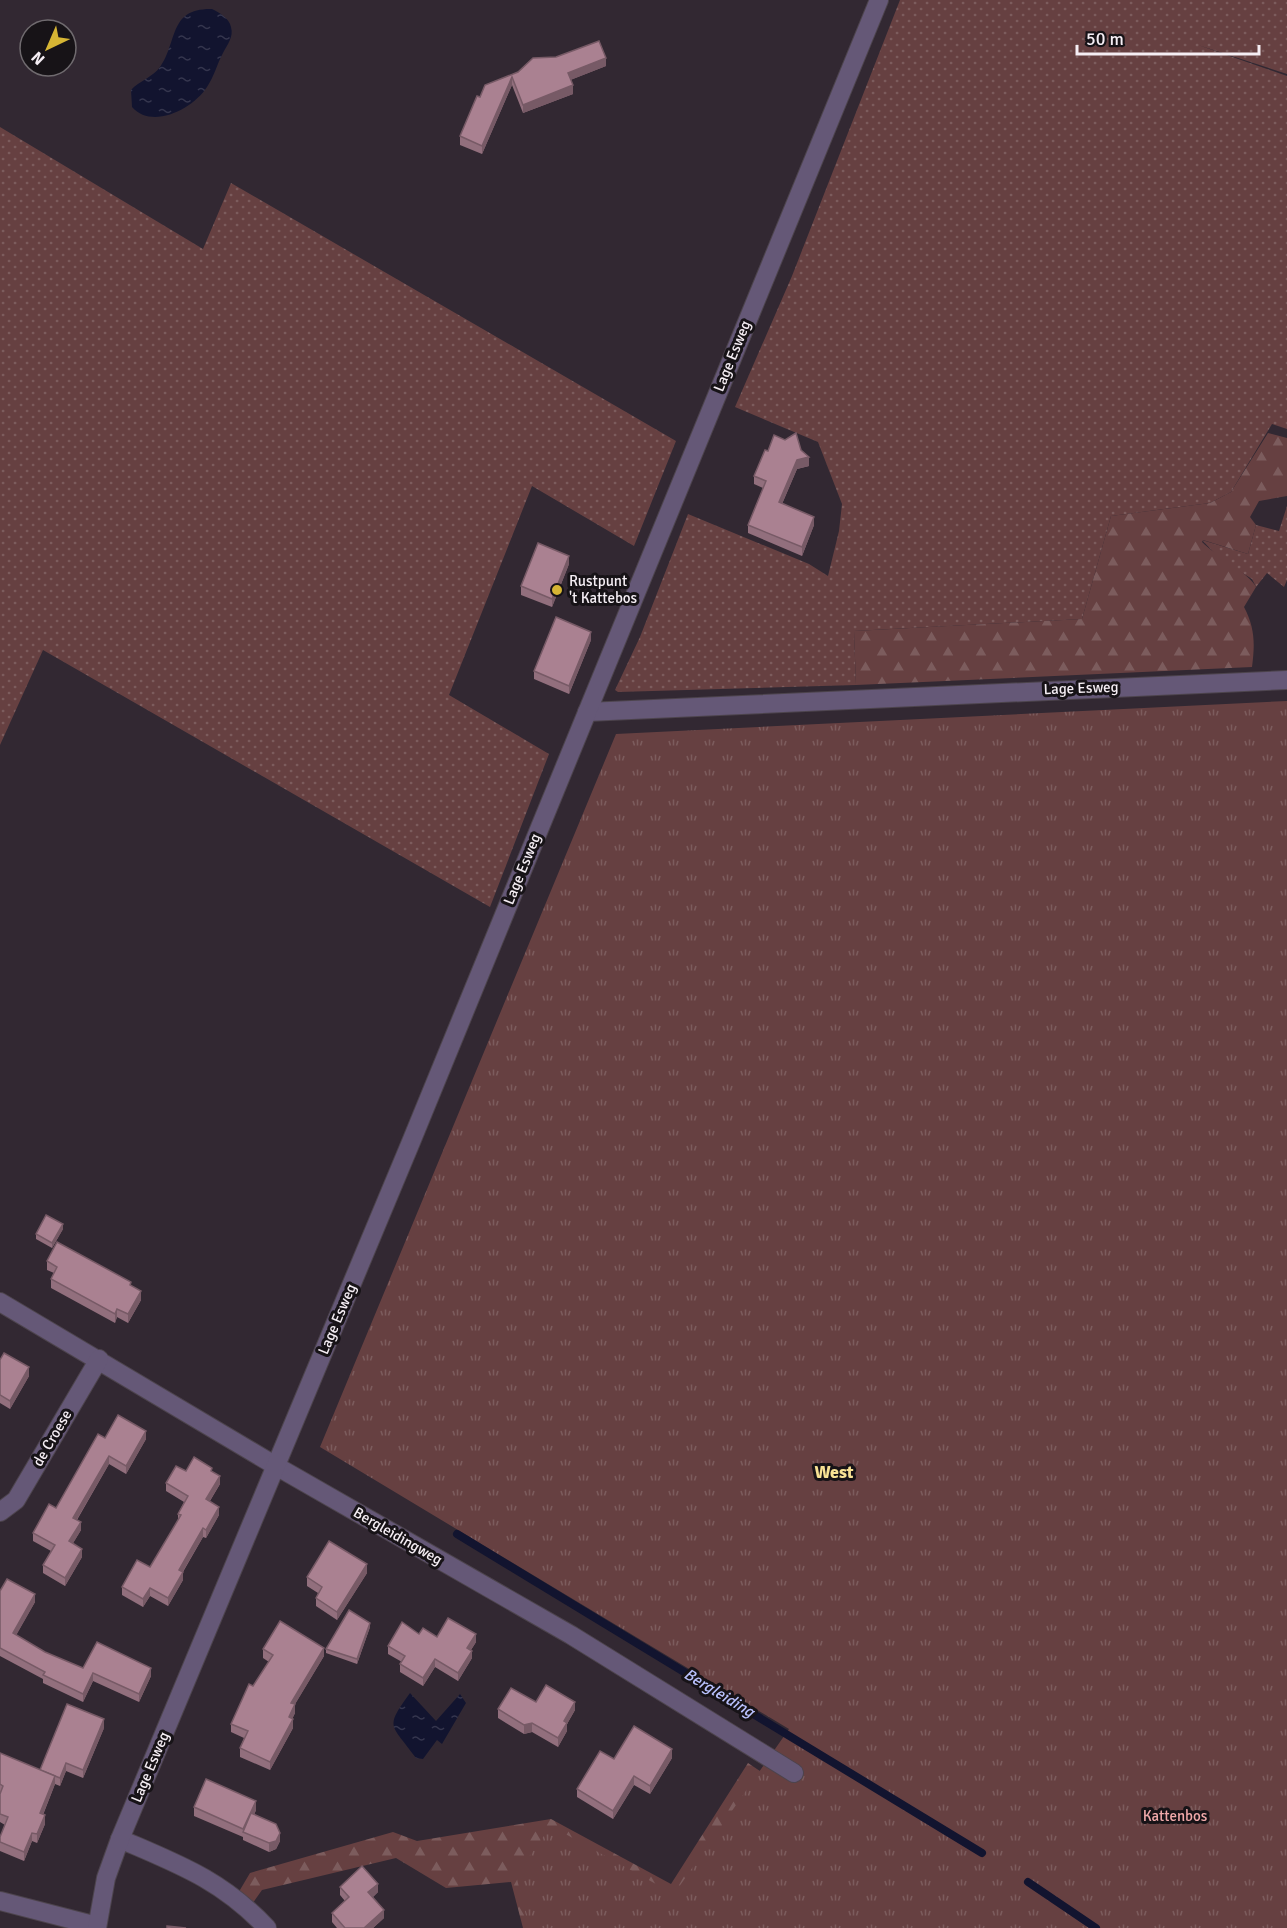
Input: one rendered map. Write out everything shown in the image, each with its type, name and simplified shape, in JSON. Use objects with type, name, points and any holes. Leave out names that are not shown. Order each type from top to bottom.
[{"type":"street","name":"Lage Esweg","points":[[97,1927],[106,1878],[120,1839],[276,1466],[879,0]]},
{"type":"street","name":"Lage Esweg","points":[[586,712],[1287,680]]},
{"type":"street","name":"Bergleidingweg","points":[[0,1302],[276,1466],[571,1635],[794,1773]]},
{"type":"street","name":"de Croese","points":[[0,1512],[16,1500],[99,1359]]},
{"type":"street","points":[[120,1839],[206,1877],[232,1896],[267,1928]]},
{"type":"street","points":[[0,1901],[97,1927]]},
{"type":"green space","points":[[900,0],[1287,0],[1287,74],[1198,45],[1287,76],[1287,429],[1272,424],[1231,492],[1210,503],[1111,516],[1082,619],[854,631],[856,685],[618,692],[615,690],[640,637],[688,514],[809,564],[828,576],[839,531],[842,504],[818,442],[735,407],[792,276]]},
{"type":"green space","points":[[0,127],[203,249],[231,183],[676,441],[634,546],[532,486],[449,695],[549,754],[490,907],[43,650],[0,745]]},
{"type":"green space","points":[[1268,433],[1287,438],[1287,496],[1259,501],[1250,517],[1256,525],[1248,554],[1203,540],[1202,542],[1247,576],[1256,587],[1244,607],[1253,636],[1252,667],[856,685],[854,631],[1082,619],[1111,516],[1210,503],[1231,492]]},
{"type":"green space","points":[[1287,506],[1287,580],[1284,587],[1267,573],[1256,587],[1252,579],[1220,559],[1202,540],[1248,554],[1256,525],[1279,531]]},
{"type":"green space","name":"Kattenbos","points":[[1287,701],[1287,1928],[529,1928],[516,1875],[551,1826],[674,1894],[789,1729],[320,1447],[616,734]]},
{"type":"green space","points":[[748,1763],[929,1884],[905,1928],[523,1928],[511,1882],[446,1888],[396,1858],[262,1890],[250,1907],[237,1895],[250,1873],[393,1832],[417,1841],[551,1819],[671,1884]]},
{"type":"water","points":[[212,9],[228,21],[232,34],[207,87],[192,103],[172,114],[150,117],[140,114],[132,107],[131,90],[160,67],[181,20],[198,10]]},
{"type":"water","points":[[410,1693],[436,1721],[460,1694],[466,1703],[442,1744],[437,1740],[423,1759],[416,1758],[394,1726],[396,1713]]},
{"type":"building","points":[[599,41],[606,58],[568,73],[573,85],[523,105],[512,77],[482,146],[460,136],[477,96],[480,97],[485,85],[518,72],[533,58],[556,57]]},
{"type":"building","points":[[796,433],[801,450],[809,457],[797,460],[779,502],[814,517],[802,547],[748,525],[766,481],[754,476],[765,450],[768,451],[774,435],[785,440]]},
{"type":"building","points":[[538,543],[569,556],[552,599],[521,586]]},
{"type":"building","points":[[556,617],[591,632],[569,686],[534,671]]},
{"type":"building","points":[[46,1215],[63,1224],[52,1243],[36,1234]]},
{"type":"building","points":[[57,1242],[131,1282],[130,1285],[141,1291],[128,1314],[117,1309],[115,1314],[51,1279],[57,1267],[47,1261]]},
{"type":"building","points":[[4,1353],[29,1367],[10,1401],[0,1395],[0,1360]]},
{"type":"building","points":[[118,1415],[146,1431],[126,1466],[109,1456],[73,1518],[81,1522],[69,1541],[82,1549],[65,1578],[43,1565],[55,1545],[33,1533],[49,1504],[56,1508],[98,1434],[105,1438]]},
{"type":"building","points":[[194,1457],[220,1476],[206,1499],[219,1507],[206,1530],[203,1528],[179,1570],[183,1572],[168,1598],[150,1588],[143,1599],[122,1587],[137,1560],[150,1567],[181,1515],[178,1514],[188,1496],[166,1483],[176,1466],[186,1471]]},
{"type":"building","points":[[329,1541],[367,1564],[337,1612],[316,1598],[322,1587],[307,1577]]},
{"type":"building","points":[[7,1579],[35,1594],[13,1633],[45,1652],[83,1668],[97,1642],[151,1668],[139,1694],[93,1673],[83,1694],[43,1675],[45,1672],[0,1648],[0,1591]]},
{"type":"building","points":[[349,1610],[370,1623],[357,1659],[326,1649]]},
{"type":"building","points":[[448,1618],[476,1634],[467,1648],[472,1651],[458,1673],[435,1659],[423,1678],[400,1664],[405,1656],[388,1646],[402,1622],[419,1634],[423,1628],[437,1637]]},
{"type":"building","points":[[280,1621],[324,1648],[291,1703],[295,1704],[289,1717],[293,1719],[270,1762],[240,1748],[248,1731],[231,1724],[249,1684],[253,1686],[273,1655],[263,1649]]},
{"type":"building","points":[[546,1685],[575,1702],[564,1721],[567,1723],[558,1738],[532,1723],[524,1725],[498,1709],[511,1688],[536,1702]]},
{"type":"building","points":[[67,1704],[104,1719],[83,1770],[66,1763],[60,1778],[40,1770]]},
{"type":"building","points":[[634,1726],[672,1749],[650,1786],[634,1776],[613,1811],[577,1789],[600,1751],[614,1759]]},
{"type":"building","points":[[0,1753],[55,1776],[40,1813],[45,1815],[37,1834],[32,1833],[24,1852],[0,1842],[8,1817],[0,1814],[0,1794],[3,1786],[0,1784]]},
{"type":"building","points":[[206,1779],[256,1801],[243,1829],[194,1807]]},
{"type":"building","points":[[251,1813],[276,1824],[280,1833],[276,1841],[269,1843],[243,1832]]},
{"type":"building","points":[[362,1866],[378,1884],[368,1892],[384,1910],[364,1928],[345,1928],[332,1913],[349,1897],[340,1887]]},
{"type":"waterway","name":"Bergleiding","points":[[457,1534],[982,1853]]},
{"type":"waterway","name":"Bergleiding","points":[[1028,1882],[1096,1928]]},
{"type":"place","name":"Rustpunt 't Kattebos","points":[[557,590]]},
{"type":"district","name":"West","points":[[834,1472]]}]
